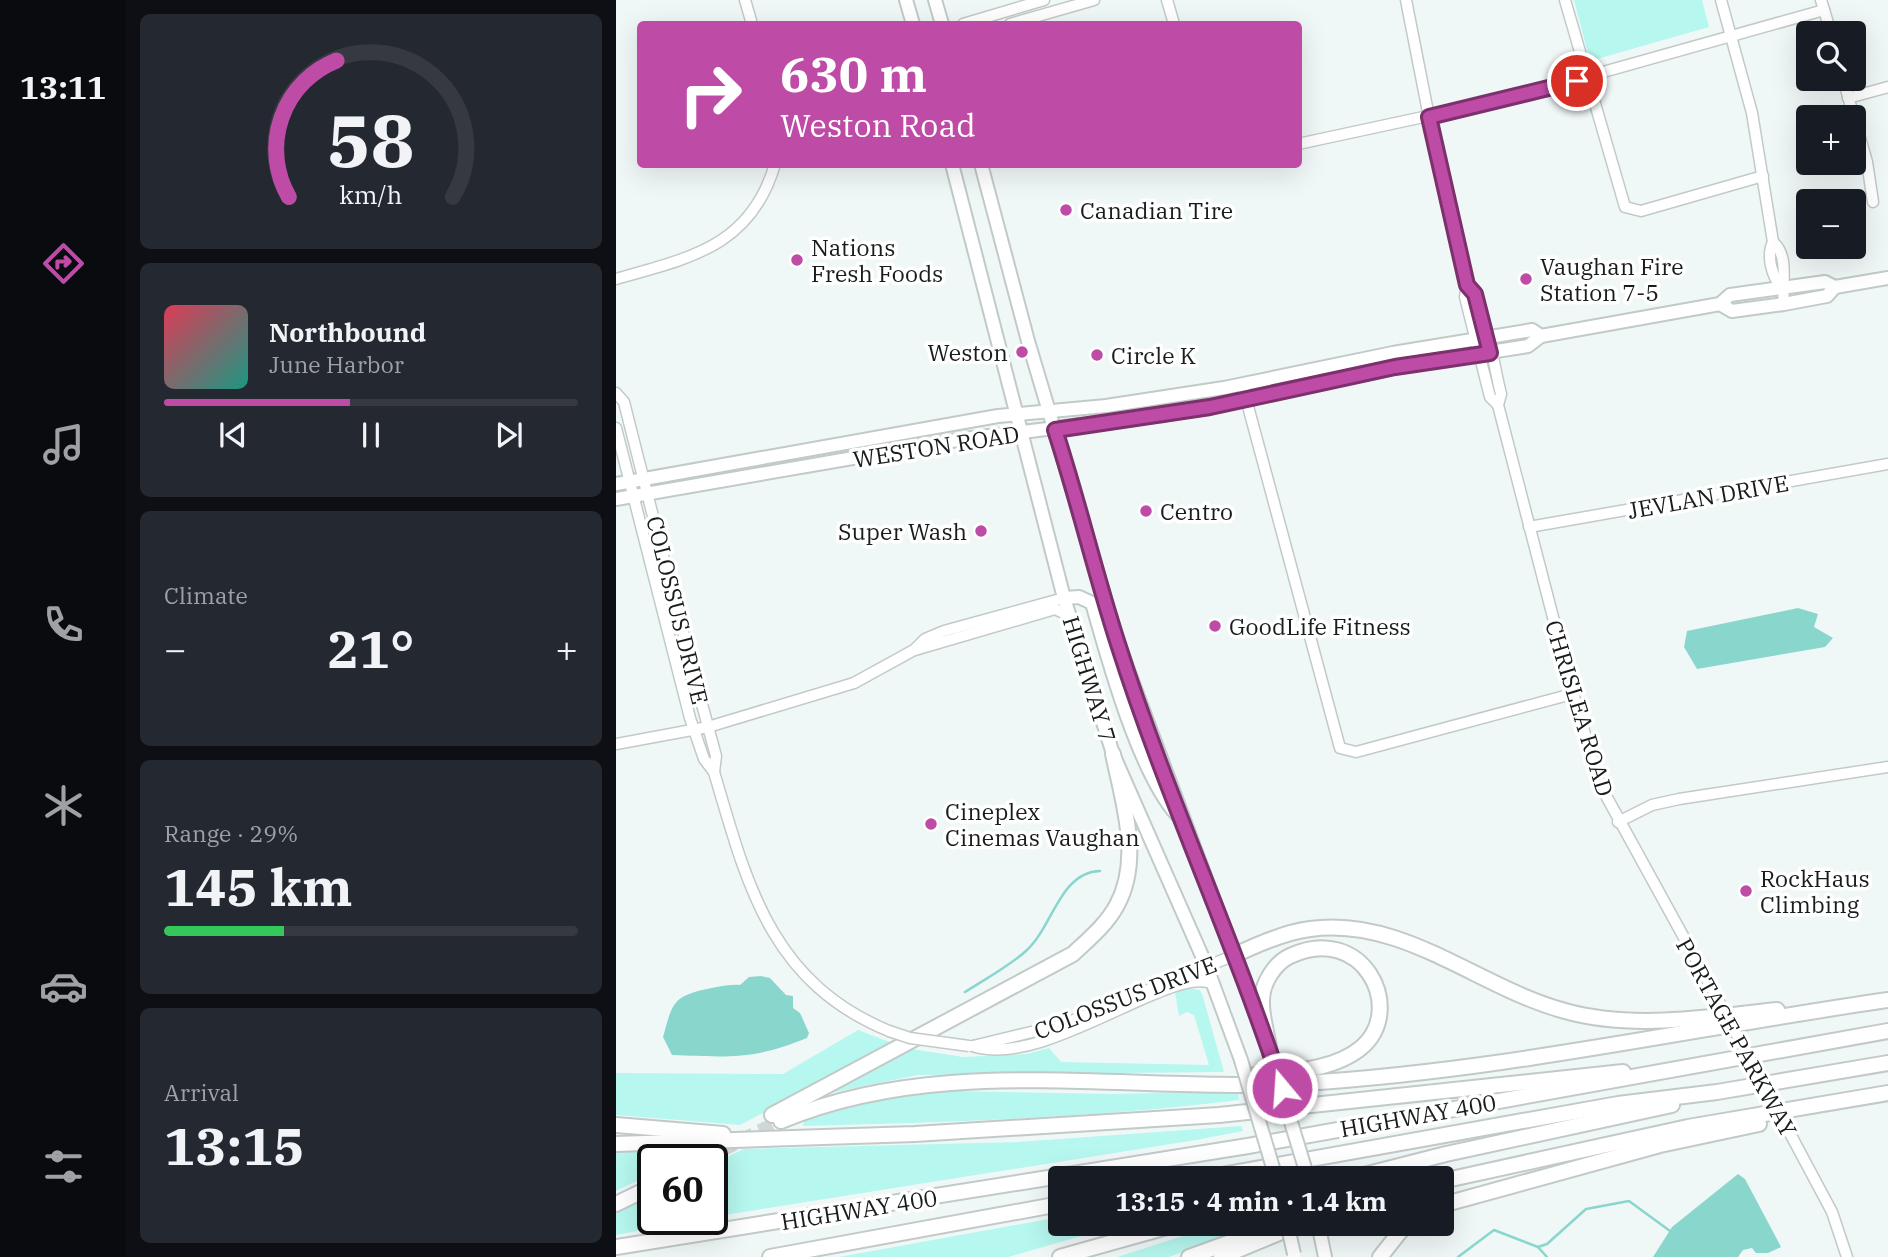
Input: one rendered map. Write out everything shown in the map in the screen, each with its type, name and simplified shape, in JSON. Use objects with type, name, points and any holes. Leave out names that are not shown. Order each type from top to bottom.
[{"type":"highway","points":[[1114,754],[1130,838],[1126,876],[1118,904],[1104,924],[1073,954],[776,1118],[851,1097],[937,1083],[1301,1084],[1502,1065],[1882,1000]]},
{"type":"highway","points":[[1235,955],[1310,929],[1343,928],[1376,932],[1415,946],[1522,996],[1565,1011],[1629,1020],[1882,1000]]},
{"type":"highway","points":[[1210,1084],[1225,1078],[1294,1071],[1340,1060],[1363,1047],[1377,1022],[1378,999],[1372,977],[1364,964],[1354,955],[1331,947],[1305,949],[1284,959],[1269,975],[1262,999],[1270,1053]]},
{"type":"highway","name":"HIGHWAY 400","points":[[616,1247],[1248,1146],[1888,1031]]},
{"type":"highway","name":"HIGHWAY 400","points":[[1272,1166],[1618,1104],[1717,1093],[1888,1063]]},
{"type":"highway","points":[[616,1144],[915,1134],[1219,1115],[1674,1068]]},
{"type":"highway","points":[[1404,1166],[1717,1093]]},
{"type":"highway","points":[[1454,1178],[1688,1126],[1888,1093]]},
{"type":"highway","points":[[1454,1201],[1553,1172],[1660,1145],[1761,1124],[1830,1104]]},
{"type":"highway","points":[[616,1125],[783,1138]]},
{"type":"highway","points":[[616,1204],[637,1194]]},
{"type":"highway","name":"HIGHWAY 400","points":[[770,1257],[1048,1206]]},
{"type":"highway","points":[[1060,1257],[1135,1236]]},
{"type":"highway","points":[[1189,1257],[1248,1236]]},
{"type":"highway","points":[[1221,1257],[1272,1236]]},
{"type":"highway","points":[[1380,1257],[1397,1236]]},
{"type":"main road","points":[[906,0],[912,21]]},
{"type":"main road","points":[[935,0],[941,21]]},
{"type":"main road","name":"HIGHWAY 7","points":[[953,168],[1064,598],[1114,754],[1206,965],[1241,1060],[1272,1166]]},
{"type":"main road","name":"HIGHWAY 7","points":[[982,168],[1048,411],[1118,643],[1270,1053],[1304,1166]]},
{"type":"main road","name":"WESTON ROAD","points":[[616,499],[769,475],[962,439],[1055,430],[1246,400],[1395,367],[1528,346],[1541,336],[1720,304],[1730,295],[1825,282],[1835,287],[1888,278]]},
{"type":"main road","name":"WESTON ROAD","points":[[1720,304],[1732,311],[1784,304],[1827,296],[1835,287]]},
{"type":"main road","name":"WESTON ROAD","points":[[616,484],[1018,413],[1106,406],[1242,384],[1480,338],[1532,330],[1541,336]]},
{"type":"main road","points":[[1064,598],[1079,597],[1092,603],[1140,749],[1161,798],[1182,820]]},
{"type":"main road","points":[[1289,1236],[1294,1256]]},
{"type":"street","points":[[745,0],[751,21]]},
{"type":"street","points":[[973,21],[1044,0]]},
{"type":"street","points":[[1020,21],[1094,0]]},
{"type":"street","points":[[1167,0],[1173,21]]},
{"type":"street","name":"CHRISLEA ROAD","points":[[1406,0],[1467,285],[1465,296],[1485,354],[1490,397],[1498,405],[1573,694],[1599,783],[1618,822],[1651,805],[1679,799],[1888,767]]},
{"type":"street","points":[[1565,0],[1615,181],[1621,200],[1629,210],[1641,211],[1763,176]]},
{"type":"street","points":[[1721,0],[1752,113],[1773,242],[1779,247],[1785,276],[1782,288],[1784,304]]},
{"type":"street","points":[[1302,143],[1429,117],[1586,79],[1823,5]]},
{"type":"street","points":[[1848,98],[1888,87]]},
{"type":"street","points":[[1846,91],[1867,162],[1873,202]]},
{"type":"street","points":[[616,279],[711,249],[740,227],[756,209],[773,168]]},
{"type":"street","points":[[1242,384],[1340,748],[1344,752],[1356,752],[1573,694]]},
{"type":"street","name":"COLOSSUS DRIVE","points":[[616,393],[624,402],[683,641],[716,756],[715,772],[749,884],[779,945],[825,995],[849,1012],[889,1031],[910,1038],[971,1046],[1042,1031],[1183,979],[1206,965],[1235,955]]},
{"type":"street","name":"COLOSSUS DRIVE","points":[[616,428],[694,730],[704,759],[715,772]]},
{"type":"street","name":"JEVLAN DRIVE","points":[[1529,527],[1888,464]]},
{"type":"street","points":[[914,650],[925,639],[944,631],[1064,598]]},
{"type":"street","points":[[708,727],[854,683],[914,650],[1055,609],[1070,616]]},
{"type":"street","points":[[672,646],[683,641]]},
{"type":"street","name":"COLOSSUS DRIVE","points":[[694,730],[708,727]]},
{"type":"street","points":[[616,744],[694,730]]},
{"type":"street","name":"PORTAGE PARKWAY","points":[[1618,822],[1710,985],[1832,1212],[1847,1257]]},
{"type":"street","name":"COLOSSUS DRIVE","points":[[1183,979],[1204,979],[1213,984]]},
{"type":"shaded area","points":[[1574,0],[1702,0],[1709,27],[1590,61]]},
{"type":"shaded area","points":[[1798,608],[1818,614],[1814,627],[1833,638],[1825,647],[1697,669],[1684,647],[1687,631]]},
{"type":"shaded area","points":[[749,977],[770,978],[786,995],[793,996],[793,1008],[800,1013],[809,1033],[807,1038],[771,1050],[740,1056],[672,1055],[663,1037],[672,1010],[680,999],[707,989],[740,985]]},
{"type":"shaded area","points":[[1188,988],[1200,990],[1203,997],[1224,1072],[918,1075],[825,1094],[912,1049],[963,1057],[1027,1054],[1049,1048],[1061,1062],[1209,1065],[1194,1015],[1187,1012],[1179,1016],[1175,992]]},
{"type":"shaded area","points":[[858,1030],[895,1044],[740,1125],[616,1115],[616,1073],[783,1074]]},
{"type":"shaded area","points":[[954,1091],[1113,1094],[1238,1091],[1239,1100],[1076,1115],[803,1126],[804,1120],[859,1103]]},
{"type":"shaded area","points":[[1241,1126],[1243,1131],[728,1214],[728,1156],[744,1149],[1018,1142]]},
{"type":"shaded area","points":[[637,1151],[637,1181],[616,1191],[616,1152]]},
{"type":"shaded area","points":[[1738,1174],[1745,1179],[1781,1247],[1768,1253],[1756,1253],[1752,1248],[1743,1250],[1738,1257],[1653,1257],[1672,1227]]},
{"type":"shaded area","points":[[637,1202],[637,1231],[616,1235],[616,1213]]},
{"type":"shaded area","points":[[1048,1219],[1048,1236],[1082,1236],[1008,1257],[839,1257]]},
{"type":"shaded area","points":[[1183,1236],[1226,1236],[1169,1257],[1117,1257]]},
{"type":"waterway","points":[[965,992],[1027,950],[1075,880],[1100,871]]},
{"type":"waterway","points":[[1538,1247],[1547,1244],[1586,1209],[1629,1201],[1670,1231]]},
{"type":"waterway","points":[[1458,1257],[1494,1230],[1538,1247],[1547,1257]]},
{"type":"tunnel","points":[[728,1147],[781,1121]]},
{"type":"place","name":"Canadian Tire","points":[[1066,210]]},
{"type":"place","name":"Nations Fresh Foods","points":[[797,260]]},
{"type":"place","name":"Vaughan Fire Station 7-5","points":[[1526,279]]},
{"type":"place","name":"Weston","points":[[1022,352]]},
{"type":"place","name":"Circle K","points":[[1097,355]]},
{"type":"place","name":"Centro","points":[[1146,511]]},
{"type":"place","name":"Super Wash","points":[[981,531]]},
{"type":"place","name":"GoodLife Fitness","points":[[1215,626]]},
{"type":"place","name":"Cineplex Cinemas Vaughan","points":[[931,824]]},
{"type":"place","name":"RockHaus Climbing","points":[[1746,891]]},
{"type":"route","points":[[1282,1088],[1220,911],[1182,820],[1118,643],[1055,430],[1210,407],[1395,367],[1490,353],[1475,294],[1467,285],[1429,117],[1577,81]]}]
